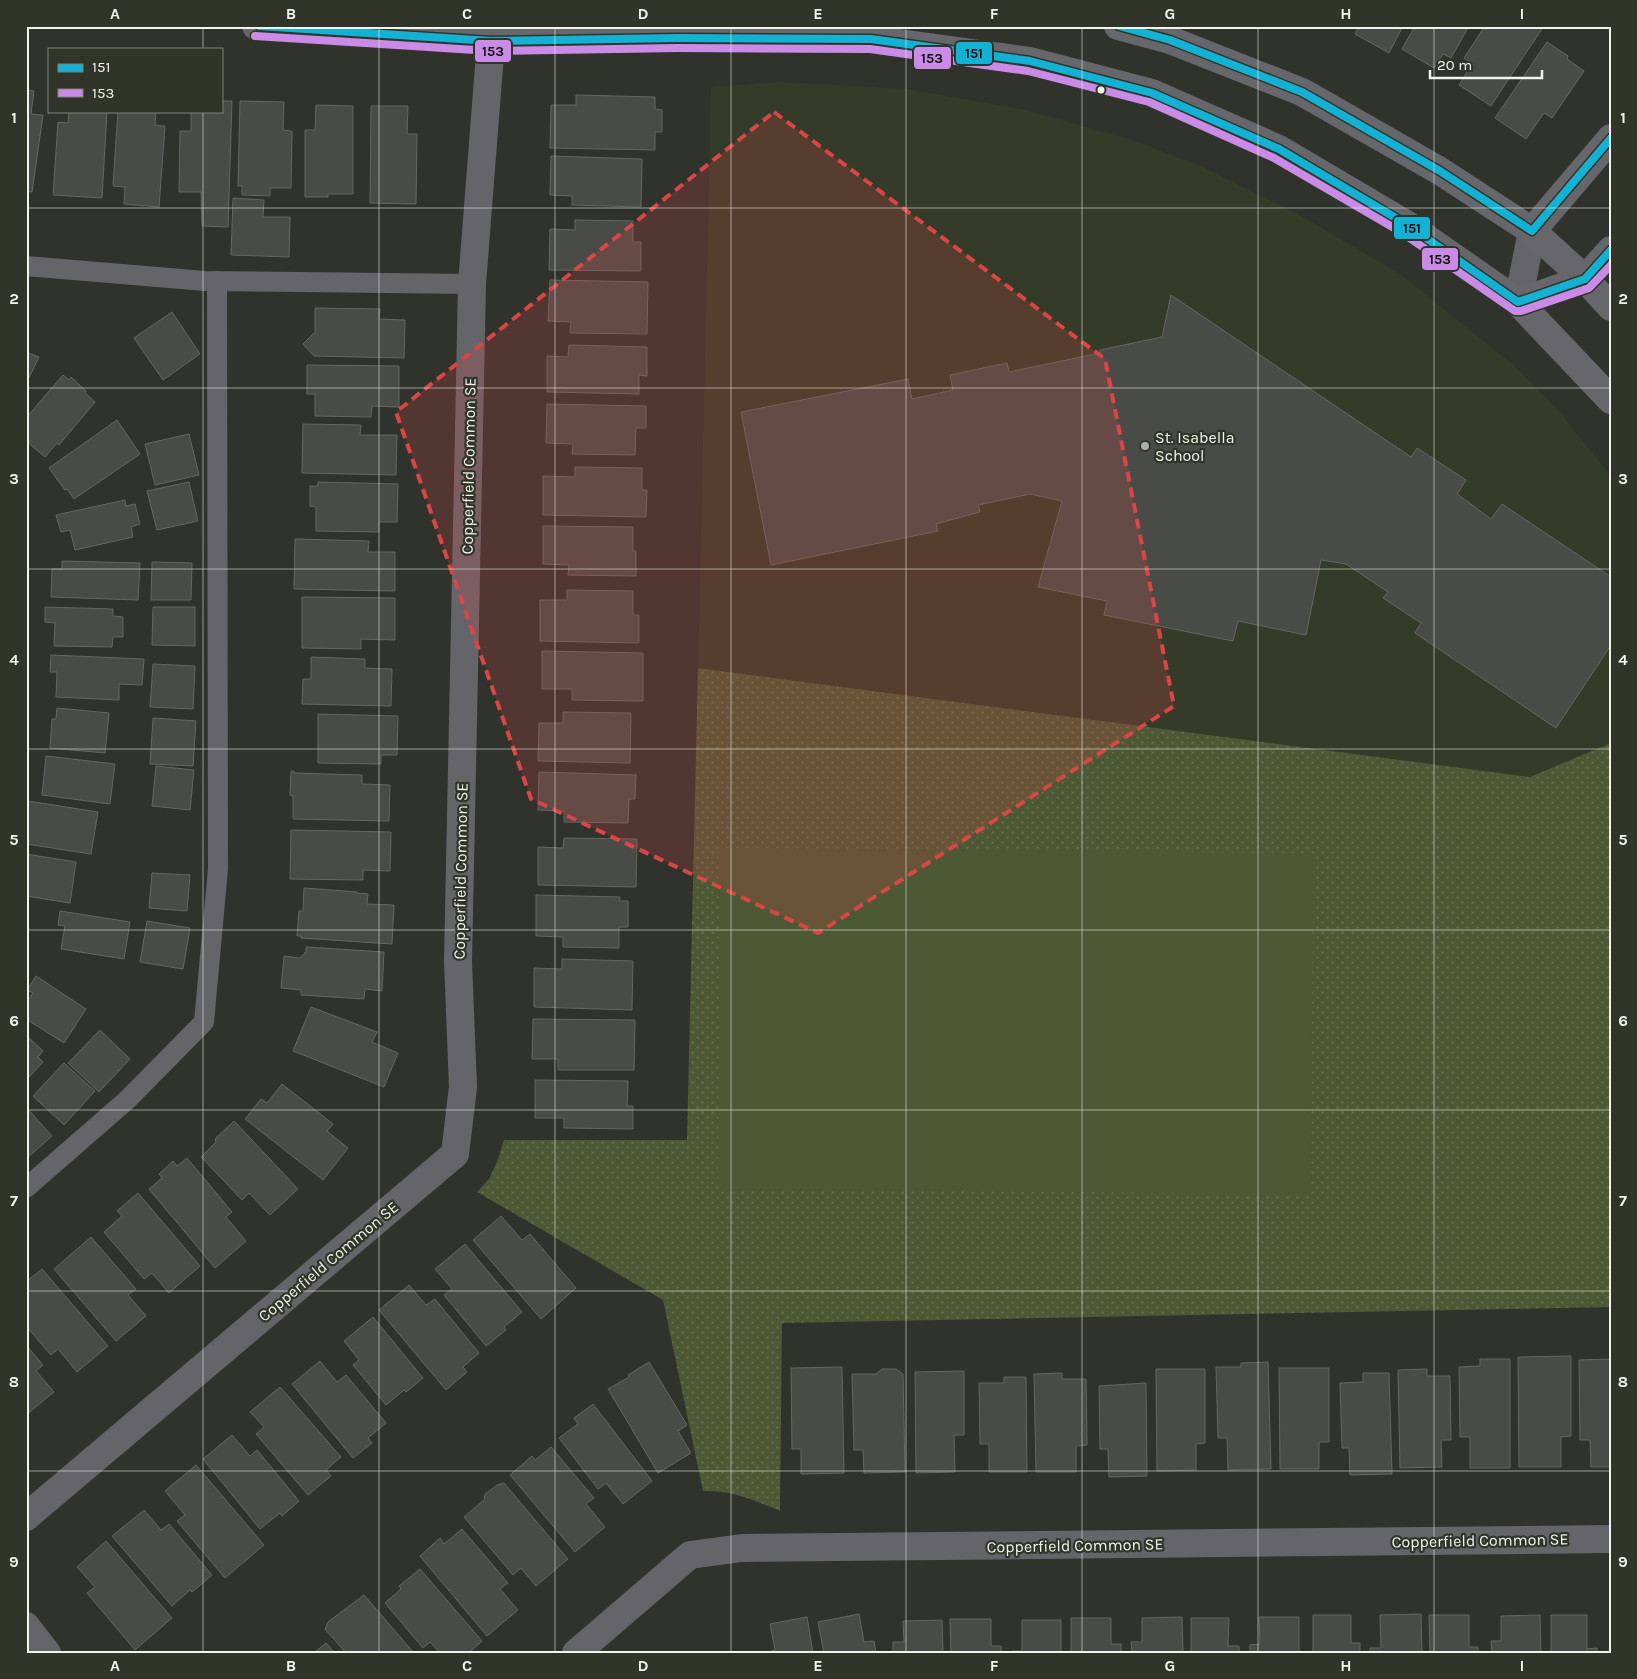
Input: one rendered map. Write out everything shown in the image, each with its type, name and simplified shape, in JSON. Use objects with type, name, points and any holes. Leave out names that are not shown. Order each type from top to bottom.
[{"type":"street","points":[[256,26],[677,38],[873,30],[1030,61],[1152,93],[1279,149],[1406,224],[1518,302],[1611,400]]},
{"type":"street","points":[[1118,26],[1170,40],[1302,92],[1440,171],[1532,231],[1585,279],[1611,307]]},
{"type":"street","name":"Copperfield Common SE","points":[[26,1517],[454,1154],[463,1087],[458,961],[472,284],[490,34]]},
{"type":"street","points":[[1518,302],[1532,231],[1611,138]]},
{"type":"street","points":[[1518,302],[1585,279],[1611,250]]},
{"type":"street","name":"Copperfield Common SE","points":[[576,1653],[690,1556],[742,1548],[1611,1539]]},
{"type":"street","points":[[26,1626],[47,1653]]},
{"type":"lane","points":[[26,266],[205,281],[472,284]]},
{"type":"lane","points":[[26,1188],[127,1100],[204,1022],[218,869],[217,281]]},
{"type":"highlighted area","points":[[774,112],[1105,359],[1174,706],[818,933],[531,799],[396,412]]},
{"type":"shaded area","name":"St. Isabella School","points":[[778,82],[907,89],[1026,110],[1132,140],[1203,167],[1303,217],[1400,274],[1520,371],[1562,415],[1611,476],[1611,743],[1530,777],[698,668],[711,87]]},
{"type":"green space","points":[[698,668],[1530,777],[1611,743],[1611,1307],[782,1323],[780,1511],[733,1494],[703,1491],[663,1300],[477,1192],[489,1179],[504,1140],[687,1140]]},
{"type":"green space","points":[[720,848],[1313,853],[1311,1194],[718,1189]]},
{"type":"building","points":[[1359,26],[1403,26],[1389,53],[1355,34]]},
{"type":"building","points":[[1415,26],[1469,26],[1451,58],[1443,54],[1434,68],[1402,49]]},
{"type":"building","points":[[1485,26],[1543,27],[1491,106],[1459,85],[1472,64],[1464,58]]},
{"type":"building","points":[[1547,42],[1568,56],[1567,59],[1584,71],[1552,118],[1544,113],[1526,139],[1495,118]]},
{"type":"building","points":[[26,90],[34,91],[31,114],[43,115],[32,192],[26,191]]},
{"type":"building","points":[[576,95],[655,97],[655,109],[662,110],[662,132],[655,132],[655,150],[550,148],[551,105],[576,105]]},
{"type":"building","points":[[222,101],[232,101],[228,227],[202,226],[201,192],[179,192],[180,131],[191,131],[191,112],[222,112]]},
{"type":"building","points":[[240,101],[284,102],[283,130],[292,131],[291,188],[270,188],[270,196],[242,195],[242,186],[238,186]]},
{"type":"building","points":[[316,105],[353,106],[353,194],[328,194],[328,197],[305,197],[305,130],[315,130]]},
{"type":"building","points":[[371,106],[408,106],[407,134],[417,134],[416,204],[370,203]]},
{"type":"building","points":[[69,112],[107,112],[102,198],[53,195],[58,122],[68,123]]},
{"type":"building","points":[[118,112],[156,112],[155,125],[165,126],[159,207],[124,204],[125,187],[113,186]]},
{"type":"building","points":[[551,156],[642,159],[641,207],[572,205],[572,196],[550,195]]},
{"type":"building","points":[[233,198],[264,200],[263,217],[290,217],[289,257],[231,255]]},
{"type":"building","points":[[575,220],[633,221],[633,242],[641,242],[641,271],[549,270],[550,229],[575,230]]},
{"type":"building","points":[[550,280],[648,282],[647,334],[570,333],[571,322],[548,321]]},
{"type":"building","points":[[1171,295],[1411,457],[1417,448],[1466,480],[1457,494],[1491,519],[1502,504],[1611,577],[1611,645],[1556,728],[1415,633],[1421,623],[1383,598],[1388,592],[1346,564],[1321,560],[1306,635],[1238,621],[1233,641],[1104,615],[1107,601],[1038,587],[1062,501],[1030,494],[978,505],[980,512],[936,524],[938,531],[771,565],[741,412],[908,379],[912,399],[953,390],[950,375],[1007,363],[1009,372],[1100,353],[1100,350],[1162,337]]},
{"type":"building","points":[[315,308],[380,309],[379,319],[405,320],[404,358],[314,356],[303,344],[315,332]]},
{"type":"building","points":[[172,312],[200,354],[163,380],[134,338]]},
{"type":"building","points":[[569,345],[647,347],[647,376],[639,375],[639,394],[547,392],[547,356],[568,357]]},
{"type":"building","points":[[26,352],[39,357],[26,384]]},
{"type":"building","points":[[307,365],[399,366],[399,407],[372,406],[371,417],[315,416],[315,394],[307,394]]},
{"type":"building","points":[[63,375],[69,380],[71,377],[95,402],[59,445],[57,443],[45,457],[26,441],[26,418]]},
{"type":"building","points":[[547,404],[646,406],[646,428],[636,428],[635,455],[572,454],[573,444],[546,443]]},
{"type":"building","points":[[117,420],[140,454],[74,499],[49,468]]},
{"type":"building","points":[[303,424],[361,425],[360,435],[397,435],[396,475],[302,473]]},
{"type":"building","points":[[189,434],[199,475],[155,485],[145,444]]},
{"type":"building","points":[[575,467],[642,468],[642,490],[647,490],[646,517],[543,515],[543,476],[575,477]]},
{"type":"building","points":[[189,482],[198,521],[157,530],[147,491]]},
{"type":"building","points":[[318,482],[398,484],[397,522],[379,522],[379,532],[316,531],[316,507],[310,506],[310,486],[318,486]]},
{"type":"building","points":[[125,500],[126,506],[135,504],[140,524],[131,527],[133,537],[75,550],[70,530],[61,532],[56,515]]},
{"type":"building","points":[[543,526],[633,527],[633,551],[636,551],[636,576],[568,575],[569,565],[543,564]]},
{"type":"building","points":[[295,539],[369,541],[368,552],[395,552],[395,591],[294,589]]},
{"type":"building","points":[[62,561],[140,563],[138,600],[51,597],[52,569],[62,569]]},
{"type":"building","points":[[152,562],[192,563],[191,600],[151,600]]},
{"type":"building","points":[[567,590],[633,591],[633,615],[639,615],[639,643],[540,641],[540,600],[567,600]]},
{"type":"building","points":[[302,597],[395,598],[395,640],[361,639],[361,649],[302,648]]},
{"type":"building","points":[[45,607],[113,609],[113,616],[123,617],[123,637],[113,637],[112,647],[54,646],[55,623],[45,622]]},
{"type":"building","points":[[153,607],[195,607],[195,646],[152,645]]},
{"type":"building","points":[[542,651],[643,653],[643,701],[572,700],[572,689],[542,689]]},
{"type":"building","points":[[51,655],[144,659],[142,685],[119,684],[119,700],[56,697],[57,672],[50,672]]},
{"type":"building","points":[[311,657],[365,659],[365,668],[392,669],[391,706],[302,704],[303,679],[311,679]]},
{"type":"building","points":[[153,664],[195,666],[193,709],[150,707]]},
{"type":"building","points":[[57,708],[109,713],[105,753],[50,748],[52,719],[56,719]]},
{"type":"building","points":[[563,712],[631,713],[630,763],[538,761],[539,723],[563,723]]},
{"type":"building","points":[[318,714],[398,716],[397,755],[381,755],[381,764],[318,763]]},
{"type":"building","points":[[153,718],[196,721],[193,766],[150,764]]},
{"type":"building","points":[[46,756],[115,764],[110,804],[42,795]]},
{"type":"building","points":[[156,766],[194,770],[190,810],[152,806]]},
{"type":"building","points":[[291,771],[294,771],[294,773],[362,775],[362,784],[390,785],[389,821],[293,819],[293,796],[290,795]]},
{"type":"building","points":[[539,772],[636,775],[635,799],[629,799],[628,823],[564,822],[564,811],[538,810]]},
{"type":"building","points":[[28,801],[98,812],[91,854],[26,844],[26,811]]},
{"type":"building","points":[[291,830],[391,832],[390,871],[363,870],[363,880],[290,879]]},
{"type":"building","points":[[564,838],[637,839],[636,887],[538,885],[538,847],[563,848]]},
{"type":"building","points":[[26,854],[76,862],[70,903],[26,896]]},
{"type":"building","points":[[152,873],[190,875],[187,911],[149,908]]},
{"type":"building","points":[[304,888],[368,894],[367,904],[394,905],[392,944],[301,938],[301,936],[297,936],[299,911],[303,911]]},
{"type":"building","points":[[536,895],[620,897],[619,901],[628,901],[628,927],[619,927],[619,948],[563,947],[563,937],[536,936]]},
{"type":"building","points":[[60,911],[130,922],[124,959],[61,949],[65,926],[58,925]]},
{"type":"building","points":[[147,921],[190,928],[183,969],[140,962]]},
{"type":"building","points":[[306,947],[384,952],[382,991],[365,989],[364,999],[301,995],[301,990],[281,988],[284,956],[300,958],[306,952]]},
{"type":"building","points":[[562,959],[633,961],[632,1010],[534,1007],[534,968],[562,969]]},
{"type":"building","points":[[36,976],[86,1009],[64,1043],[26,1019],[26,1003],[33,993],[27,990]]},
{"type":"building","points":[[311,1007],[377,1032],[372,1042],[398,1053],[384,1087],[293,1051]]},
{"type":"building","points":[[533,1019],[635,1020],[634,1070],[558,1070],[558,1059],[532,1059]]},
{"type":"building","points":[[100,1030],[130,1059],[99,1092],[68,1063]]},
{"type":"building","points":[[26,1035],[43,1051],[38,1057],[43,1062],[29,1077],[26,1074]]},
{"type":"building","points":[[64,1063],[95,1091],[64,1125],[33,1096]]},
{"type":"building","points":[[535,1080],[628,1081],[627,1106],[633,1106],[633,1129],[564,1128],[564,1118],[535,1118]]},
{"type":"building","points":[[282,1084],[333,1124],[327,1131],[348,1148],[323,1180],[245,1119],[261,1099],[267,1103]]},
{"type":"building","points":[[26,1107],[52,1136],[26,1159]]},
{"type":"building","points":[[234,1121],[298,1189],[270,1215],[249,1193],[242,1200],[201,1157],[216,1142],[215,1139]]},
{"type":"building","points":[[187,1158],[232,1212],[226,1217],[246,1241],[215,1268],[149,1189],[162,1178],[159,1174],[173,1161],[177,1166]]},
{"type":"building","points":[[138,1193],[200,1266],[169,1293],[152,1273],[144,1279],[104,1232],[122,1216],[117,1211]]},
{"type":"building","points":[[501,1216],[522,1240],[530,1234],[576,1288],[541,1319],[473,1240]]},
{"type":"building","points":[[91,1237],[136,1289],[128,1295],[146,1316],[116,1341],[54,1269]]},
{"type":"building","points":[[465,1244],[522,1312],[504,1327],[506,1330],[486,1346],[444,1295],[452,1289],[435,1269]]},
{"type":"building","points":[[42,1269],[108,1346],[77,1372],[58,1349],[51,1355],[26,1326],[26,1282]]},
{"type":"building","points":[[409,1285],[426,1305],[435,1299],[479,1353],[463,1367],[467,1372],[446,1390],[379,1310]]},
{"type":"building","points":[[373,1317],[423,1378],[406,1392],[404,1390],[386,1405],[353,1365],[359,1360],[344,1341]]},
{"type":"building","points":[[26,1345],[43,1365],[36,1371],[54,1392],[26,1415]]},
{"type":"building","points":[[1571,1356],[1571,1436],[1561,1437],[1561,1467],[1519,1467],[1518,1357]]},
{"type":"building","points":[[1480,1359],[1510,1359],[1510,1468],[1470,1468],[1470,1437],[1460,1437],[1459,1367],[1480,1366]]},
{"type":"building","points":[[1611,1359],[1611,1467],[1591,1467],[1590,1440],[1580,1440],[1579,1360]]},
{"type":"building","points":[[320,1361],[337,1382],[346,1375],[386,1423],[368,1438],[372,1443],[353,1458],[292,1384]]},
{"type":"building","points":[[649,1362],[687,1425],[678,1431],[691,1453],[658,1473],[608,1389],[629,1377],[628,1375]]},
{"type":"building","points":[[1268,1362],[1271,1469],[1228,1470],[1227,1438],[1218,1438],[1216,1367],[1241,1367],[1241,1363]]},
{"type":"building","points":[[842,1367],[844,1473],[801,1474],[801,1449],[792,1449],[791,1368]]},
{"type":"building","points":[[1279,1368],[1329,1368],[1329,1442],[1319,1442],[1319,1469],[1280,1469]]},
{"type":"building","points":[[882,1369],[896,1369],[903,1374],[905,1472],[864,1473],[863,1450],[854,1450],[852,1374],[876,1374]]},
{"type":"building","points":[[1156,1369],[1205,1369],[1205,1443],[1196,1444],[1196,1470],[1157,1471]]},
{"type":"building","points":[[1427,1369],[1427,1376],[1450,1376],[1451,1440],[1441,1440],[1442,1467],[1400,1468],[1398,1370]]},
{"type":"building","points":[[964,1371],[964,1435],[954,1435],[955,1472],[916,1473],[915,1372]]},
{"type":"building","points":[[1062,1373],[1062,1379],[1086,1379],[1087,1445],[1076,1446],[1076,1472],[1036,1472],[1034,1374]]},
{"type":"building","points":[[1363,1373],[1389,1373],[1392,1474],[1350,1475],[1349,1448],[1342,1448],[1340,1383],[1363,1382]]},
{"type":"building","points":[[1004,1377],[1026,1377],[1027,1472],[989,1472],[989,1444],[980,1444],[979,1383],[1004,1383]]},
{"type":"building","points":[[1146,1383],[1147,1476],[1109,1477],[1108,1449],[1100,1449],[1099,1386]]},
{"type":"building","points":[[280,1387],[341,1457],[326,1470],[331,1476],[308,1495],[256,1434],[264,1427],[250,1412]]},
{"type":"building","points":[[593,1404],[652,1481],[623,1504],[606,1483],[598,1489],[559,1438],[578,1424],[574,1418]]},
{"type":"building","points":[[232,1435],[250,1456],[257,1450],[299,1501],[282,1516],[280,1513],[260,1529],[203,1459]]},
{"type":"building","points":[[551,1447],[594,1498],[586,1504],[605,1527],[575,1552],[510,1475],[532,1456],[535,1460]]},
{"type":"building","points":[[196,1465],[264,1545],[225,1578],[177,1521],[185,1515],[165,1491]]},
{"type":"building","points":[[504,1483],[568,1559],[536,1586],[521,1568],[513,1575],[464,1517],[484,1500],[485,1494],[497,1485]]},
{"type":"building","points":[[144,1510],[161,1530],[169,1524],[212,1575],[192,1592],[190,1590],[172,1606],[112,1536]]},
{"type":"building","points":[[462,1529],[508,1583],[500,1589],[518,1610],[487,1636],[420,1556],[440,1538],[444,1544]]},
{"type":"building","points":[[106,1541],[172,1618],[135,1650],[87,1593],[95,1587],[77,1567]]},
{"type":"building","points":[[420,1569],[482,1641],[469,1653],[440,1653],[430,1642],[423,1648],[385,1603],[401,1589],[399,1586]]},
{"type":"building","points":[[364,1595],[414,1653],[346,1653],[325,1629],[328,1622]]},
{"type":"building","points":[[859,1614],[864,1642],[874,1641],[876,1653],[824,1653],[818,1622]]},
{"type":"building","points":[[1421,1614],[1422,1653],[1370,1653],[1370,1648],[1381,1648],[1380,1615]]},
{"type":"building","points":[[1313,1615],[1351,1615],[1351,1643],[1360,1643],[1360,1653],[1313,1653]]},
{"type":"building","points":[[1429,1615],[1469,1615],[1469,1647],[1478,1647],[1478,1653],[1430,1653]]},
{"type":"building","points":[[1540,1615],[1541,1653],[1492,1653],[1491,1641],[1501,1641],[1501,1616]]},
{"type":"building","points":[[1551,1615],[1587,1615],[1587,1649],[1597,1648],[1597,1653],[1551,1653]]},
{"type":"building","points":[[807,1617],[813,1653],[765,1653],[775,1650],[770,1624]]},
{"type":"building","points":[[1182,1617],[1183,1653],[1132,1653],[1131,1642],[1142,1642],[1142,1618]]},
{"type":"building","points":[[1259,1617],[1299,1617],[1299,1653],[1250,1653],[1250,1645],[1260,1644]]},
{"type":"building","points":[[1071,1618],[1111,1618],[1111,1644],[1121,1644],[1121,1653],[1071,1653]]},
{"type":"building","points":[[1191,1618],[1229,1618],[1228,1646],[1239,1646],[1239,1653],[1191,1653]]},
{"type":"building","points":[[950,1619],[991,1619],[991,1646],[1001,1646],[1001,1653],[951,1653]]},
{"type":"building","points":[[942,1620],[943,1653],[893,1653],[893,1642],[904,1642],[903,1621]]},
{"type":"building","points":[[1022,1620],[1061,1620],[1061,1653],[1012,1653],[1012,1651],[1022,1651]]},
{"type":"building","points":[[326,1643],[335,1653],[314,1653]]},
{"type":"transit line","name":"151","points":[[260,26],[491,41],[677,38],[871,39],[1030,61],[1152,93],[1279,149],[1406,224],[1518,302],[1585,279],[1611,250]]},
{"type":"transit line","name":"151","points":[[1119,26],[1170,40],[1302,92],[1440,171],[1532,231],[1611,138]]},
{"type":"transit line","name":"153","points":[[255,36],[491,51],[677,48],[870,49],[1028,71],[1149,102],[1274,158],[1401,232],[1515,311],[1521,311],[1589,288],[1611,265]]},
{"type":"place","name":"St. Isabella School","points":[[1145,446]]}]
